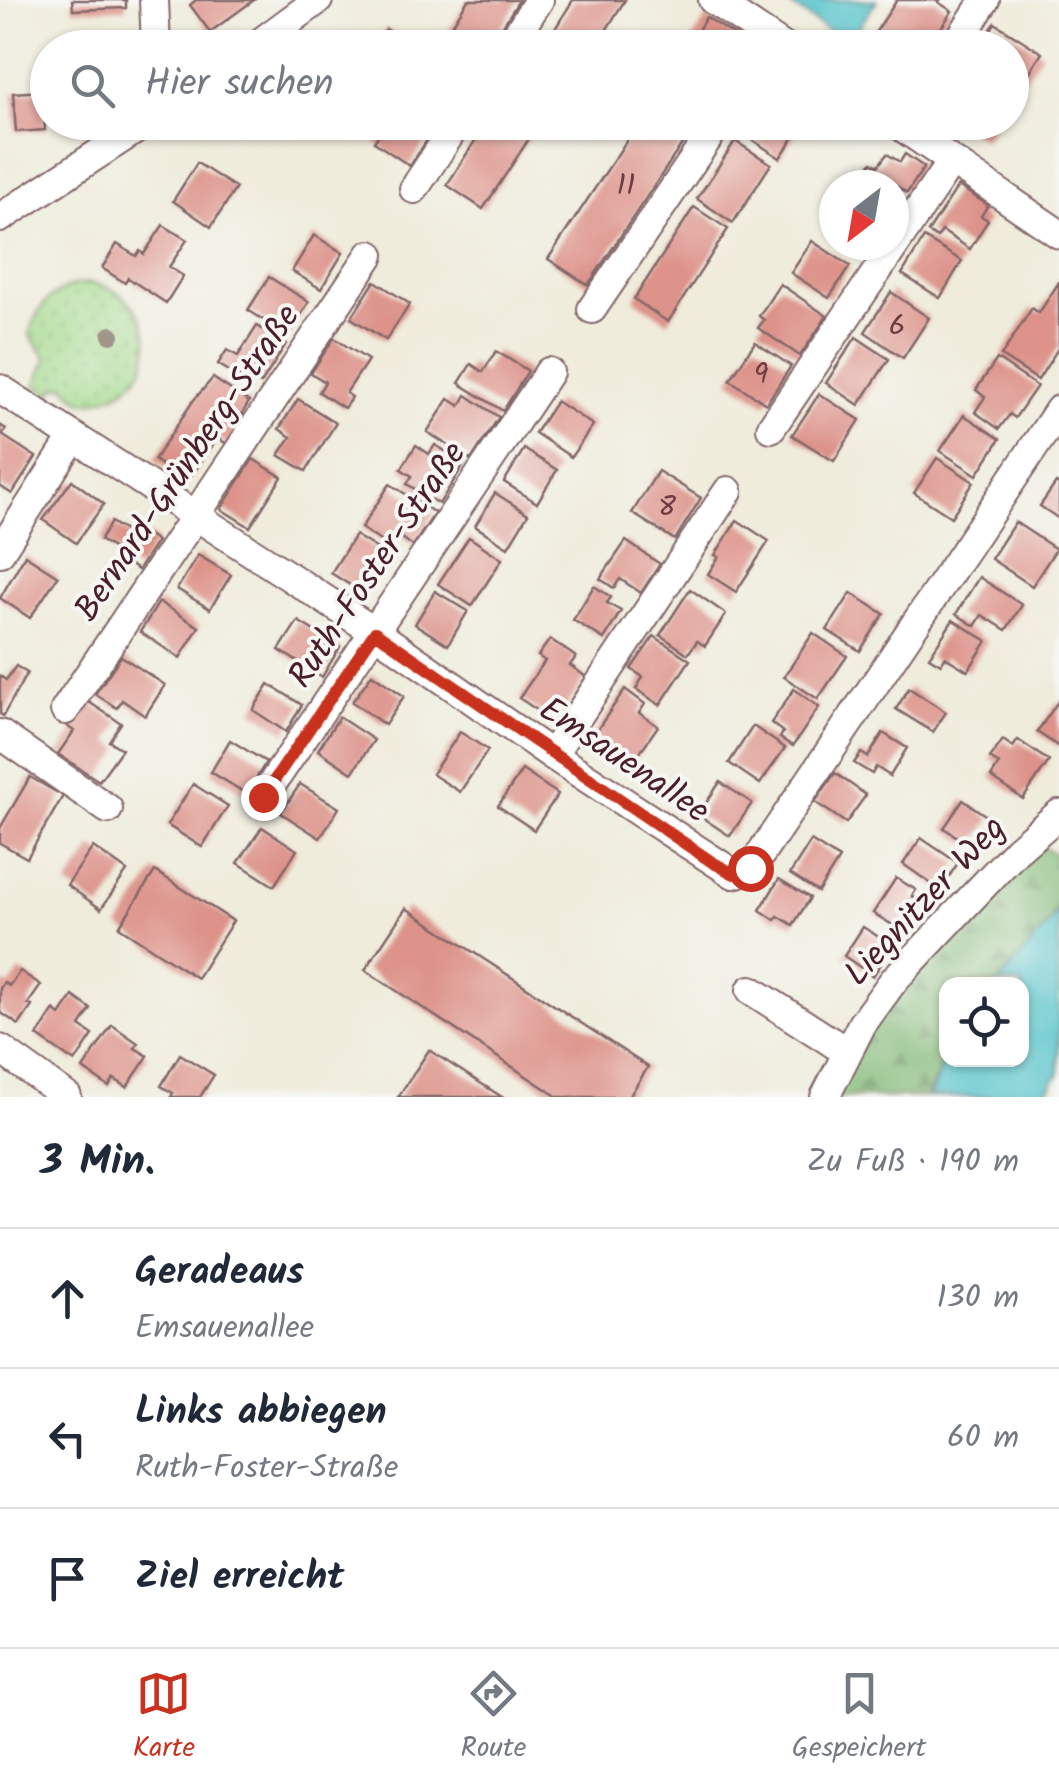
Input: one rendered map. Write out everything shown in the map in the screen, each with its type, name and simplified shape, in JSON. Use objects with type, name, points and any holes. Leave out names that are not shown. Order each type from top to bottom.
[{"type":"street","points":[[154,0],[155,30]]},
{"type":"street","points":[[277,30],[318,0]]},
{"type":"street","points":[[520,30],[539,0]]},
{"type":"street","points":[[713,0],[755,30]]},
{"type":"street","points":[[966,30],[985,0]]},
{"type":"street","points":[[0,218],[119,140]]},
{"type":"street","points":[[414,189],[446,140]]},
{"type":"street","points":[[592,310],[707,140]]},
{"type":"street","points":[[921,140],[1059,234]]},
{"type":"street","points":[[772,428],[951,162]]},
{"type":"street","name":"Bernard-Grünberg-Straße","points":[[65,710],[370,255]]},
{"type":"street","name":"Ruth-Foster-Straße","points":[[263,797],[550,372]]},
{"type":"street","name":"Emsauenallee","points":[[0,390],[375,632],[552,755],[734,874],[750,868],[1059,410]]},
{"type":"street","points":[[0,552],[73,438]]},
{"type":"street","points":[[552,755],[728,492]]},
{"type":"street","points":[[0,734],[108,809]]},
{"type":"street","name":"Liegnitzer Weg","points":[[825,1097],[862,1024],[894,980],[1017,850],[1059,814]]},
{"type":"street","points":[[751,990],[846,1052]]},
{"type":"street","points":[[0,1049],[67,1097]]},
{"type":"green space","points":[[89,283],[111,289],[129,302],[141,318],[147,336],[147,355],[140,373],[126,388],[87,402],[65,386],[56,387],[50,395],[35,385],[47,359],[29,334],[50,298],[67,288]]},
{"type":"green space","points":[[1040,846],[1056,854],[1057,913],[1004,977],[939,977],[941,1067],[927,1097],[833,1097],[868,1027],[1019,857]]},
{"type":"water","points":[[783,0],[877,0],[857,30],[827,30]]},
{"type":"water","points":[[1059,911],[1059,1073],[1043,1097],[929,1097],[941,1067],[1029,1067],[1029,977],[1004,977]]},
{"type":"building","points":[[72,0],[126,0],[126,8],[73,10]]},
{"type":"building","points":[[196,0],[254,0],[213,30],[209,30],[190,5]]},
{"type":"building","points":[[468,0],[519,0],[500,30],[449,30]]},
{"type":"building","points":[[573,0],[625,0],[606,30],[554,30]]},
{"type":"building","points":[[897,0],[940,0],[952,11],[940,30],[877,30]]},
{"type":"building","points":[[706,17],[726,30],[698,30]]},
{"type":"building","points":[[1029,45],[1042,53],[1029,73]]},
{"type":"building","points":[[30,92],[30,131],[16,132],[13,93]]},
{"type":"building","points":[[375,140],[427,140],[410,166]]},
{"type":"building","points":[[476,140],[528,140],[483,209],[447,185]]},
{"type":"building","points":[[627,140],[685,140],[588,285],[548,259]]},
{"type":"building","points":[[752,140],[792,140],[780,158]]},
{"type":"building","points":[[735,141],[771,164],[733,223],[697,199]]},
{"type":"building","points":[[887,154],[900,162],[905,154],[924,167],[909,190],[909,170],[867,170],[872,162],[878,166]]},
{"type":"building","points":[[197,163],[236,188],[211,227],[173,201]]},
{"type":"building","points":[[958,186],[988,205],[981,216],[988,220],[970,249],[942,231],[937,238],[928,232]]},
{"type":"building","points":[[694,207],[728,229],[668,322],[634,299]]},
{"type":"building","points":[[163,225],[187,240],[169,267],[183,276],[166,303],[128,278],[125,283],[102,268],[117,244],[136,256],[140,251],[144,254]]},
{"type":"building","points":[[314,235],[343,253],[321,289],[292,271]]},
{"type":"building","points":[[924,238],[962,261],[940,298],[902,274]]},
{"type":"building","points":[[812,241],[819,246],[819,260],[841,260],[850,266],[829,298],[791,273]]},
{"type":"building","points":[[269,277],[309,302],[288,336],[248,310]]},
{"type":"building","points":[[375,281],[410,304],[386,340],[351,318]]},
{"type":"building","points":[[1059,282],[1059,347],[1038,380],[1001,356],[1032,308],[1039,313]]},
{"type":"building","points":[[780,284],[827,316],[800,356],[758,328],[764,320],[759,316]]},
{"type":"building","points":[[891,292],[929,318],[903,358],[865,332]]},
{"type":"building","points":[[257,326],[286,344],[261,384],[245,374],[242,379],[218,364],[227,350],[238,356]]},
{"type":"building","points":[[856,337],[889,359],[859,405],[826,383]]},
{"type":"building","points":[[334,338],[368,360],[346,393],[352,397],[344,408],[319,392],[325,382],[311,373]]},
{"type":"building","points":[[755,342],[791,366],[766,404],[730,380]]},
{"type":"building","points":[[496,351],[528,371],[503,411],[459,383],[471,364],[483,372]]},
{"type":"building","points":[[997,359],[1037,386],[1015,418],[1010,414],[999,429],[975,412],[985,397],[976,390]]},
{"type":"building","points":[[213,378],[249,402],[242,414],[250,419],[231,447],[218,438],[187,482],[154,460]]},
{"type":"building","points":[[819,394],[860,420],[834,461],[792,435]]},
{"type":"building","points":[[466,395],[499,417],[471,460],[427,432],[449,399],[460,406]]},
{"type":"building","points":[[298,399],[336,423],[306,471],[279,455],[291,437],[279,429]]},
{"type":"building","points":[[556,401],[593,425],[571,457],[535,433]]},
{"type":"building","points":[[964,415],[1000,439],[977,475],[940,451]]},
{"type":"building","points":[[0,425],[6,429],[2,435],[36,457],[12,494],[0,486]]},
{"type":"building","points":[[416,445],[429,454],[435,445],[465,463],[439,504],[407,484],[412,476],[401,469]]},
{"type":"building","points":[[524,449],[557,470],[537,503],[504,482]]},
{"type":"building","points":[[937,458],[974,482],[951,517],[914,493]]},
{"type":"building","points":[[253,459],[282,477],[250,527],[221,509]]},
{"type":"building","points":[[658,471],[701,498],[675,540],[632,513]]},
{"type":"building","points":[[72,480],[104,504],[76,543],[43,520]]},
{"type":"building","points":[[1056,483],[1059,485],[1059,519],[1040,506]]},
{"type":"building","points":[[390,484],[435,513],[413,546],[397,535],[389,547],[361,528]]},
{"type":"building","points":[[495,493],[528,514],[508,547],[475,526]]},
{"type":"building","points":[[737,520],[769,541],[736,592],[708,574]]},
{"type":"building","points":[[111,522],[136,538],[141,530],[157,541],[138,570],[100,540]]},
{"type":"building","points":[[1015,522],[1056,549],[1032,586],[991,559]]},
{"type":"building","points":[[355,535],[390,557],[366,595],[331,573]]},
{"type":"building","points":[[469,537],[502,559],[472,606],[438,584]]},
{"type":"building","points":[[626,541],[660,564],[641,593],[620,579],[614,588],[600,579]]},
{"type":"building","points":[[25,555],[58,576],[30,618],[0,598]]},
{"type":"building","points":[[198,555],[231,575],[210,609],[177,589]]},
{"type":"building","points":[[979,577],[1022,605],[1006,630],[982,615],[975,626],[956,614]]},
{"type":"building","points":[[594,586],[611,597],[607,603],[621,611],[604,639],[573,620]]},
{"type":"building","points":[[690,589],[726,614],[705,646],[697,641],[688,654],[660,635]]},
{"type":"building","points":[[435,591],[468,611],[448,645],[415,624]]},
{"type":"building","points":[[851,593],[884,614],[860,651],[827,630]]},
{"type":"building","points":[[159,602],[199,627],[180,658],[140,632]]},
{"type":"building","points":[[953,620],[987,641],[968,671],[945,657],[941,664],[929,657]]},
{"type":"building","points":[[298,621],[340,647],[322,677],[279,650]]},
{"type":"building","points":[[813,633],[847,656],[818,699],[784,677]]},
{"type":"building","points":[[654,636],[690,660],[660,705],[636,689],[643,677],[631,669]]},
{"type":"building","points":[[550,639],[576,657],[570,665],[586,677],[556,723],[519,698],[545,661],[538,656]]},
{"type":"building","points":[[121,656],[165,685],[145,716],[122,700],[117,708],[95,694]]},
{"type":"building","points":[[16,666],[27,673],[3,716],[0,676],[6,680]]},
{"type":"building","points":[[372,674],[404,696],[385,725],[352,702]]},
{"type":"building","points":[[269,684],[302,705],[286,732],[253,710]]},
{"type":"building","points":[[909,688],[946,712],[933,732],[896,709]]},
{"type":"building","points":[[625,689],[645,704],[639,713],[658,726],[633,762],[593,736]]},
{"type":"building","points":[[794,689],[819,707],[793,746],[780,738],[783,732],[771,723]]},
{"type":"building","points":[[84,699],[121,723],[109,741],[122,749],[99,781],[58,754],[74,731],[67,726]]},
{"type":"building","points":[[1059,700],[1059,747],[1037,732]]},
{"type":"building","points":[[339,717],[374,740],[352,773],[318,750]]},
{"type":"building","points":[[753,726],[785,748],[760,784],[729,763]]},
{"type":"building","points":[[460,732],[488,750],[460,792],[432,774]]},
{"type":"building","points":[[883,733],[907,748],[890,776],[876,767],[872,774],[854,763],[861,753],[868,757]]},
{"type":"building","points":[[230,740],[266,762],[247,794],[211,772]]},
{"type":"building","points":[[1003,740],[1013,747],[1018,740],[1049,761],[1023,799],[991,777],[999,764],[990,758]]},
{"type":"building","points":[[522,770],[558,794],[534,830],[498,806]]},
{"type":"building","points":[[835,773],[866,795],[846,823],[815,802]]},
{"type":"building","points":[[30,777],[63,796],[27,858],[0,843],[0,828]]},
{"type":"building","points":[[720,782],[752,803],[730,836],[698,815]]},
{"type":"building","points":[[193,784],[228,806],[202,847],[167,825]]},
{"type":"building","points":[[300,784],[339,808],[320,838],[281,813]]},
{"type":"building","points":[[963,800],[991,819],[972,847],[944,828]]},
{"type":"building","points":[[262,827],[297,850],[274,886],[238,863]]},
{"type":"building","points":[[921,838],[958,863],[940,890],[903,864]]},
{"type":"building","points":[[811,841],[839,859],[818,892],[790,874]]},
{"type":"building","points":[[93,847],[127,871],[101,909],[67,885]]},
{"type":"building","points":[[155,871],[233,921],[197,978],[119,927]]},
{"type":"building","points":[[896,878],[916,890],[912,896],[920,901],[901,930],[873,913]]},
{"type":"building","points":[[779,879],[810,898],[793,925],[760,910]]},
{"type":"building","points":[[406,908],[648,1067],[629,1097],[558,1097],[365,970]]},
{"type":"building","points":[[863,927],[893,946],[873,976],[844,956]]},
{"type":"building","points":[[20,971],[41,985],[19,1025],[0,1012],[0,988],[4,982],[9,986]]},
{"type":"building","points":[[73,996],[91,1009],[80,1026],[93,1035],[75,1062],[37,1036],[54,1010],[60,1015]]},
{"type":"building","points":[[112,1025],[138,1043],[135,1048],[148,1056],[127,1087],[114,1079],[109,1087],[83,1069]]},
{"type":"building","points":[[429,1050],[502,1097],[398,1097]]},
{"type":"building","points":[[180,1054],[214,1075],[200,1097],[171,1097],[173,1093],[161,1086]]},
{"type":"route","points":[[263,797],[375,632],[712,862],[734,874],[750,868]]}]
